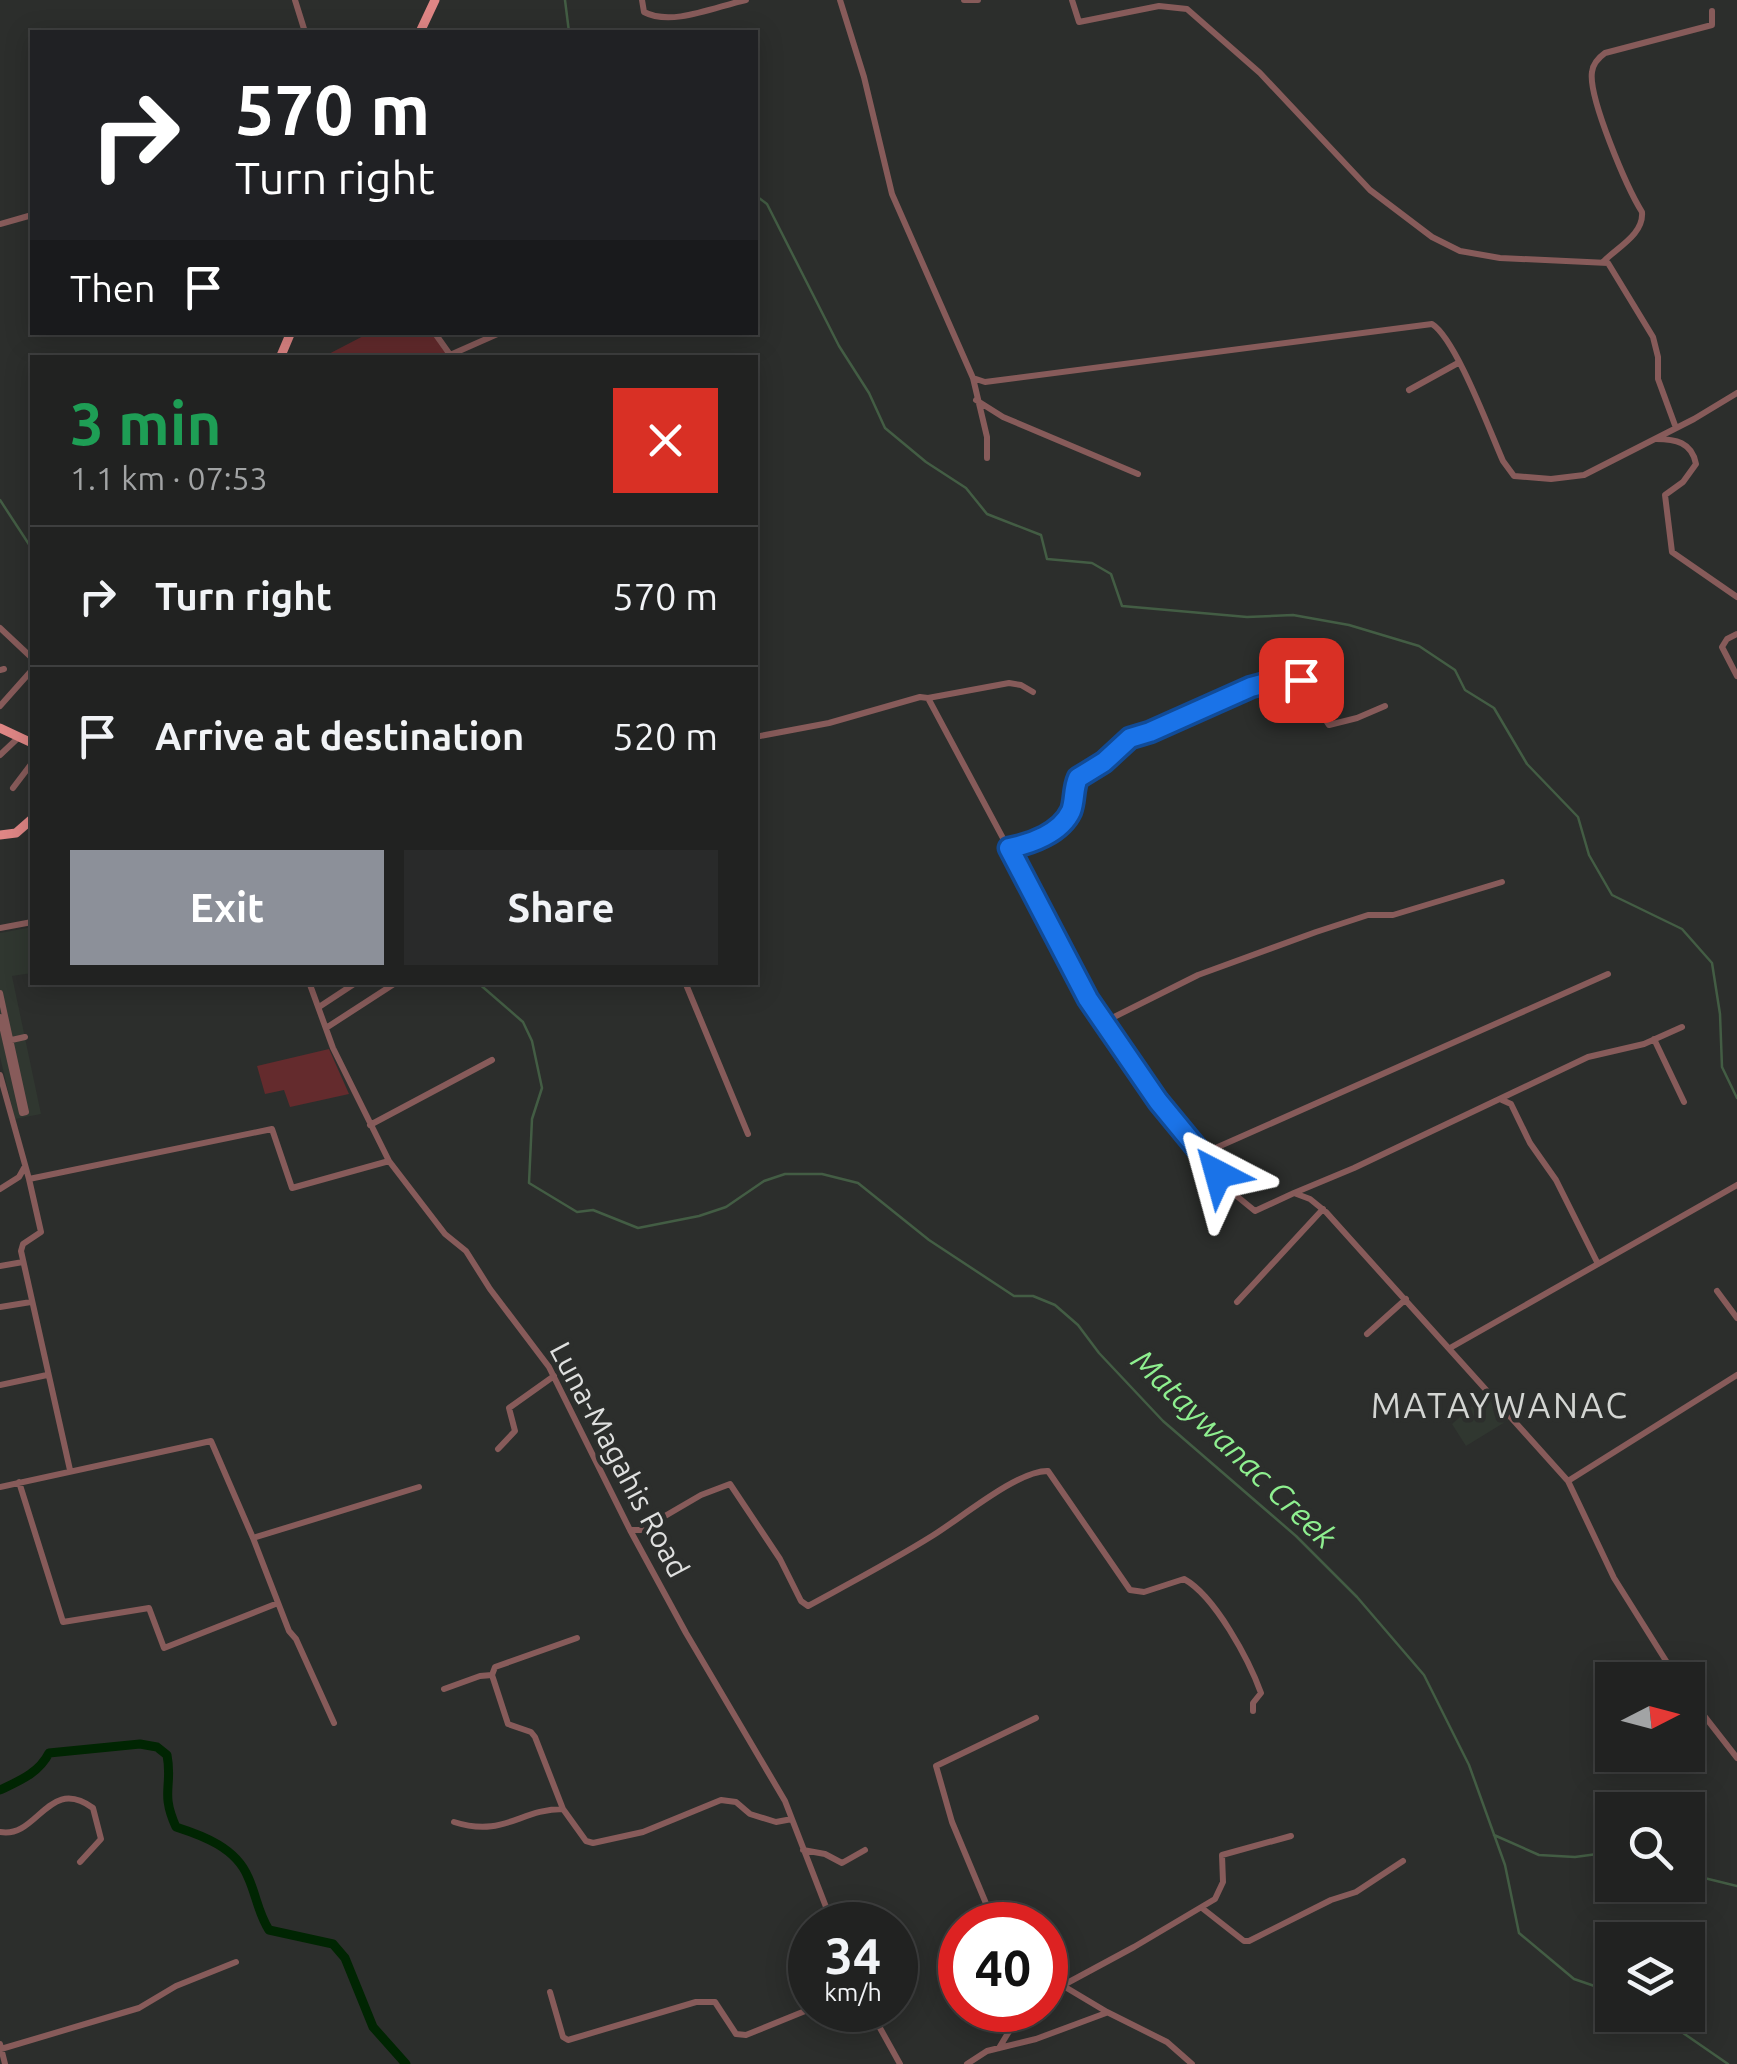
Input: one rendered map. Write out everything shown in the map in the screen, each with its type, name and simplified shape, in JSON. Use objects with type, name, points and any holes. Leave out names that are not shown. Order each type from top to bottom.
[{"type":"main road","points":[[421,30],[436,0]]},
{"type":"main road","points":[[0,728],[30,743]]},
{"type":"main road","points":[[0,836],[16,833],[30,821]]},
{"type":"street","points":[[295,0],[304,30]]},
{"type":"street","points":[[642,0],[644,12],[654,18],[746,0]]},
{"type":"street","points":[[840,0],[864,77],[892,194],[972,378],[988,437],[987,458]]},
{"type":"street","points":[[964,0],[978,0]]},
{"type":"street","points":[[1072,0],[1079,22],[1159,6],[1187,10],[1260,73],[1370,190],[1432,237],[1460,251],[1500,258],[1608,263],[1654,337],[1658,378],[1676,428]]},
{"type":"street","points":[[1603,262],[1638,230],[1642,212],[1598,106],[1591,74],[1596,60],[1605,53],[1712,25],[1712,12]]},
{"type":"street","points":[[0,224],[30,216]]},
{"type":"street","points":[[972,378],[986,382],[1432,324],[1441,330],[1503,461],[1514,476],[1571,478],[1676,428],[1737,393]]},
{"type":"street","points":[[453,355],[496,335]]},
{"type":"street","points":[[1409,390],[1458,363]]},
{"type":"street","points":[[976,400],[1003,418],[1138,474]]},
{"type":"street","points":[[1654,438],[1676,440],[1687,446],[1696,464],[1665,495],[1672,552],[1737,597]]},
{"type":"street","points":[[0,628],[30,656]]},
{"type":"street","points":[[1737,634],[1722,647],[1737,676]]},
{"type":"street","points":[[0,706],[30,672]]},
{"type":"street","points":[[1009,848],[1056,830],[1070,811],[1078,778],[1104,762],[1130,738],[1251,687],[1296,675],[1329,725],[1384,706]]},
{"type":"street","points":[[758,736],[920,697],[1009,684],[1032,692]]},
{"type":"street","points":[[0,686],[11,694]]},
{"type":"street","points":[[928,698],[1088,999],[1158,1101],[1234,1193],[1255,1211],[1588,1057],[1682,1027]]},
{"type":"street","points":[[0,755],[18,738]]},
{"type":"street","points":[[12,788],[30,766]]},
{"type":"street","points":[[1104,1022],[1198,975],[1316,932],[1368,914],[1393,915],[1502,882]]},
{"type":"street","points":[[0,928],[30,922]]},
{"type":"street","points":[[1202,1154],[1608,974]]},
{"type":"street","name":"Luna-Magahis Road","points":[[310,985],[326,1028],[389,1161],[445,1234],[466,1251],[554,1376],[686,1633],[785,1800],[824,1902]]},
{"type":"street","points":[[319,1008],[353,985]]},
{"type":"street","points":[[326,1028],[391,985]]},
{"type":"street","points":[[686,985],[748,1134]]},
{"type":"street","points":[[0,992],[8,1041],[22,1113],[26,1112],[8,1041],[0,1018]]},
{"type":"street","points":[[8,1041],[25,1038]]},
{"type":"street","points":[[1654,1039],[1684,1102]]},
{"type":"street","points":[[370,1126],[492,1060]]},
{"type":"street","points":[[0,1075],[41,1232],[20,1246],[70,1470]]},
{"type":"street","points":[[1501,1099],[1512,1104],[1530,1144],[1548,1166],[1598,1264]]},
{"type":"street","points":[[28,1179],[272,1129],[292,1188],[389,1161]]},
{"type":"street","points":[[0,1190],[25,1167]]},
{"type":"street","points":[[1450,1348],[1737,1185]]},
{"type":"street","points":[[1294,1192],[1323,1210],[1568,1480],[1614,1578],[1667,1662]]},
{"type":"street","points":[[1237,1302],[1323,1210]]},
{"type":"street","points":[[0,1266],[23,1262]]},
{"type":"street","points":[[1716,1291],[1737,1318]]},
{"type":"street","points":[[1367,1334],[1406,1299]]},
{"type":"street","points":[[0,1307],[31,1302]]},
{"type":"street","points":[[0,1385],[47,1375]]},
{"type":"street","points":[[1568,1480],[1737,1375]]},
{"type":"street","points":[[498,1449],[516,1432],[509,1408],[554,1376]]},
{"type":"street","points":[[0,1487],[211,1441],[278,1603],[334,1723]]},
{"type":"street","points":[[630,1530],[641,1530],[701,1495],[730,1484],[780,1559],[801,1601],[808,1606],[931,1537],[1002,1490],[1030,1475],[1048,1471],[1130,1590],[1144,1592],[1184,1580],[1210,1603],[1249,1663],[1260,1688],[1253,1710]]},
{"type":"street","points":[[19,1482],[63,1622],[148,1608],[164,1648],[278,1603]]},
{"type":"street","points":[[253,1538],[419,1487]]},
{"type":"street","points":[[577,1638],[496,1667],[492,1675],[508,1724],[535,1737],[563,1809],[586,1841],[593,1843],[643,1832],[721,1800],[736,1802],[750,1814],[776,1822],[792,1819]]},
{"type":"street","points":[[444,1689],[492,1675]]},
{"type":"street","points":[[1705,1717],[1737,1758]]},
{"type":"street","points":[[985,1902],[952,1822],[936,1766],[1036,1718]]},
{"type":"street","points":[[0,1832],[12,1832],[31,1822],[50,1803],[74,1798],[92,1808],[101,1839],[80,1862]]},
{"type":"street","points":[[454,1822],[476,1829],[492,1828],[563,1809]]},
{"type":"street","points":[[1068,1982],[1215,1899],[1223,1882],[1222,1855],[1291,1836]]},
{"type":"street","points":[[803,1850],[825,1854],[842,1863],[865,1850]]},
{"type":"street","points":[[1202,1908],[1249,1941],[1331,1900],[1356,1892],[1404,1861]]},
{"type":"street","points":[[5,2064],[1,2047],[140,2008],[176,1986],[236,1962]]},
{"type":"street","points":[[1068,1988],[1167,2042],[1192,2064]]},
{"type":"street","points":[[550,1992],[563,2037],[568,2040],[696,2002],[715,2002],[736,2034],[746,2036],[788,2018]]},
{"type":"street","points":[[967,2064],[987,2051],[1036,2039],[1106,2012]]},
{"type":"street","points":[[882,2032],[900,2064]]},
{"type":"street","points":[[998,2049],[1008,2032]]},
{"type":"shaded area","points":[[365,335],[435,335],[449,355],[327,355]]},
{"type":"shaded area","points":[[30,927],[30,973],[12,976],[41,1114],[15,1119],[0,1057],[0,933]]},
{"type":"shaded area","points":[[329,1049],[349,1094],[290,1107],[284,1090],[265,1094],[257,1066]]},
{"type":"shaded area","points":[[1486,1394],[1510,1419],[1466,1446],[1452,1424]]},
{"type":"waterway","points":[[565,0],[569,30]]},
{"type":"waterway","points":[[758,197],[767,204],[885,428],[966,488],[987,514],[1041,535],[1047,559],[1092,563],[1111,574],[1122,606],[1247,617],[1293,615],[1349,625],[1419,646],[1455,670],[1465,690],[1494,708],[1527,764],[1578,817],[1589,855],[1612,895],[1682,929],[1712,963],[1720,1014],[1722,1067],[1737,1098]]},
{"type":"waterway","name":"Mataywanac Creek","points":[[0,500],[30,546]]},
{"type":"waterway","name":"Mataywanac Creek","points":[[480,985],[523,1022],[532,1041],[542,1088],[532,1119],[529,1183],[577,1212],[593,1210],[638,1228],[726,1207],[764,1181],[785,1174],[822,1174],[858,1183],[929,1240],[1014,1296],[1033,1296],[1055,1305],[1078,1325],[1163,1421],[1296,1536],[1357,1597],[1424,1675],[1469,1765],[1505,1865],[1519,1933],[1574,1979],[1595,1986]]},
{"type":"waterway","points":[[0,1790],[34,1771],[49,1753],[140,1744],[157,1747],[167,1755],[168,1797],[176,1827],[208,1839],[236,1858],[269,1930],[333,1944],[345,1958],[373,2027],[406,2064]]},
{"type":"waterway","points":[[1494,1835],[1539,1855],[1595,1854]]},
{"type":"waterway","points":[[1705,1878],[1737,1886]]},
{"type":"waterway","name":"Mataywanac Creek","points":[[1682,2032],[1728,2064]]},
{"type":"district","name":"MATAYWANAC","points":[[1500,1406]]},
{"type":"route","points":[[1218,1174],[1158,1101],[1088,999],[1009,848],[1056,830],[1070,811],[1078,778],[1104,762],[1130,738],[1251,687],[1296,675],[1301,680]]}]
